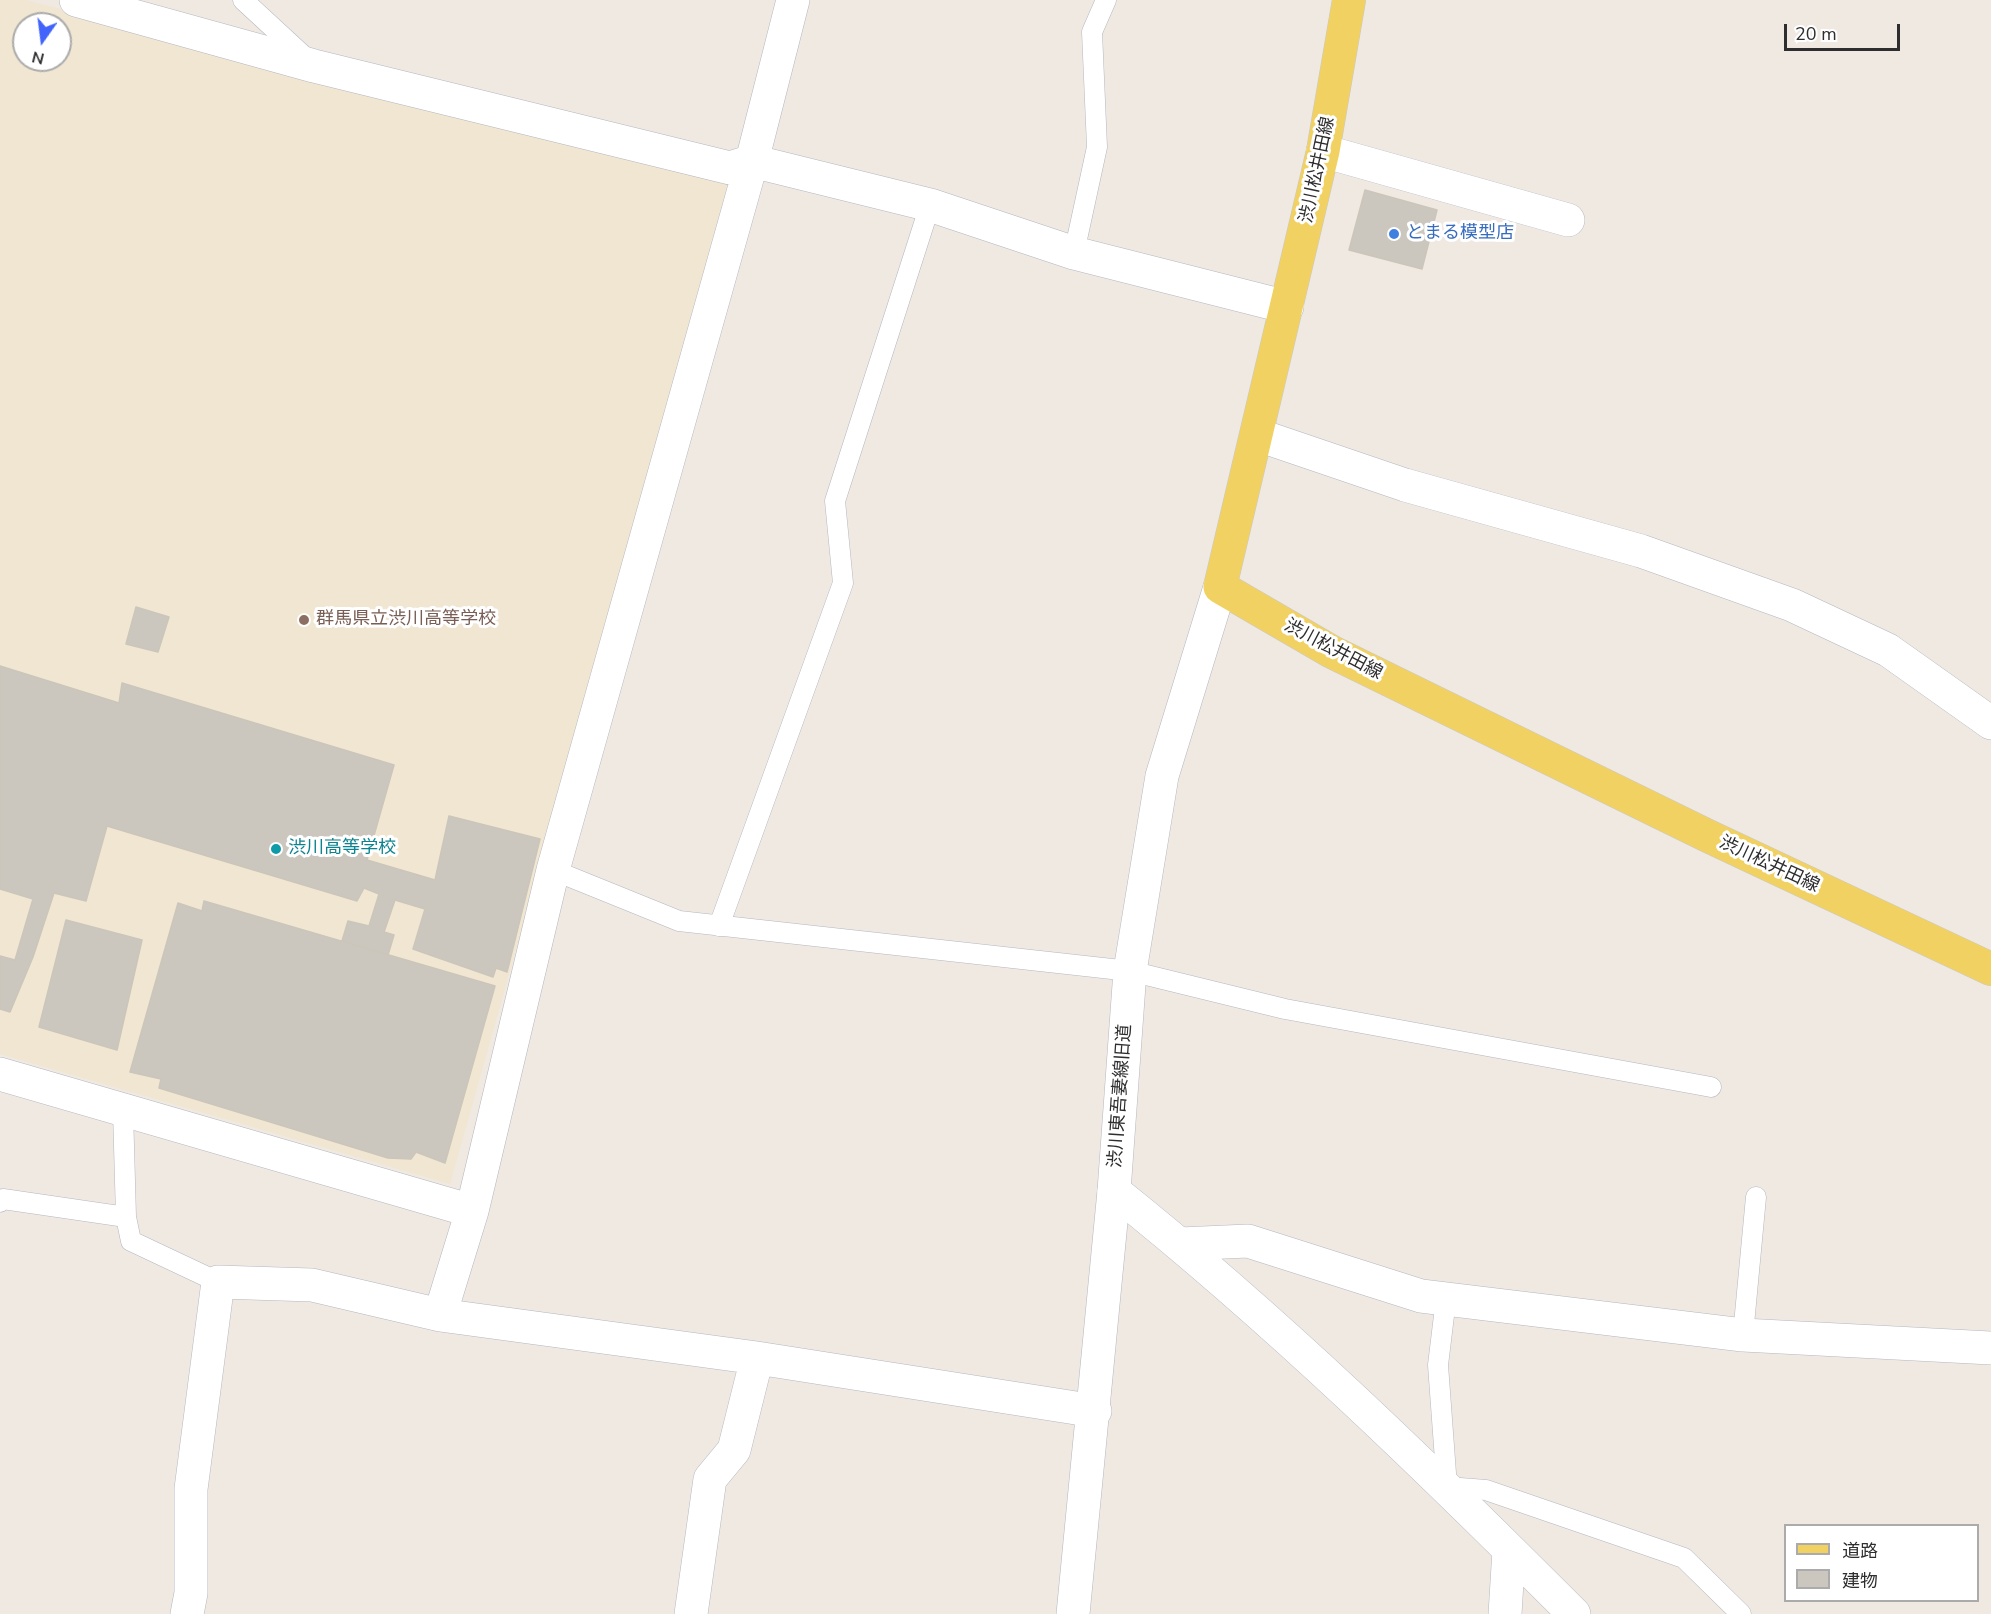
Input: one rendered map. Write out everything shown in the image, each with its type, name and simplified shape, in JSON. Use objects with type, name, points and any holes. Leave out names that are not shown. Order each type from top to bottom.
[{"type":"main road","name":"渋川松井田線","points":[[1349,0],[1323,151],[1220,587],[1332,652],[1708,836],[1991,969]]},
{"type":"street","points":[[76,0],[314,66],[730,168],[752,160],[930,205],[1074,253],[1287,307]]},
{"type":"street","points":[[440,1315],[472,1211],[553,870],[752,160],[793,0]]},
{"type":"street","points":[[1323,151],[1568,220]]},
{"type":"street","points":[[1257,435],[1405,485],[1641,551],[1792,605],[1887,650],[1991,723]]},
{"type":"street","name":"渋川東吾妻線旧道","points":[[1073,1614],[1095,1411],[1130,971],[1162,776],[1220,587]]},
{"type":"street","points":[[0,1074],[472,1211]]},
{"type":"street","points":[[1114,1191],[1180,1244],[1448,1487],[1574,1614]]},
{"type":"street","points":[[1180,1244],[1248,1241],[1420,1296],[1743,1335],[1991,1348]]},
{"type":"street","points":[[187,1614],[191,1593],[191,1489],[218,1282],[312,1285],[440,1315],[757,1358],[1095,1411]]},
{"type":"street","points":[[691,1614],[710,1479],[734,1450],[757,1358]]},
{"type":"street","points":[[1505,1614],[1509,1550]]},
{"type":"lane","points":[[243,0],[314,66]]},
{"type":"lane","points":[[1074,253],[1097,147],[1092,32],[1106,0]]},
{"type":"lane","points":[[719,926],[843,583],[835,501],[930,205]]},
{"type":"lane","points":[[553,870],[678,921],[1130,971],[1285,1009],[1711,1088]]},
{"type":"lane","points":[[123,1110],[126,1217],[131,1241],[218,1282]]},
{"type":"lane","points":[[1743,1335],[1756,1197]]},
{"type":"lane","points":[[0,1202],[3,1198],[126,1217]]},
{"type":"lane","points":[[1446,1299],[1438,1365],[1448,1487],[1486,1490],[1684,1558],[1741,1614]]},
{"type":"shaded area","name":"群馬県立渋川高等学校","points":[[0,0],[26,0],[72,12],[12,12],[12,72],[72,72],[72,12],[731,185],[450,1184],[0,1054]]},
{"type":"building","points":[[1365,190],[1437,210],[1422,269],[1349,250]]},
{"type":"building","points":[[136,607],[169,617],[158,652],[126,644]]},
{"type":"building","name":"渋川高等学校","points":[[0,666],[119,703],[122,683],[394,765],[367,860],[435,880],[449,816],[540,839],[507,972],[496,968],[493,977],[413,949],[425,909],[395,900],[384,932],[394,935],[388,955],[342,941],[348,921],[369,926],[379,894],[364,888],[357,901],[107,826],[86,901],[54,893],[33,957],[10,1012],[0,1009],[0,956],[15,960],[33,899],[0,889]]},
{"type":"building","points":[[204,901],[495,986],[445,1163],[416,1152],[411,1159],[388,1158],[159,1088],[161,1079],[130,1072],[178,903],[202,911]]},
{"type":"building","points":[[66,920],[142,940],[117,1050],[39,1027]]},
{"type":"place","name":"とまる模型店","points":[[1394,234]]},
{"type":"place","name":"群馬県立渋川高等学校","points":[[304,620]]},
{"type":"place","name":"渋川高等学校","points":[[276,849]]}]
